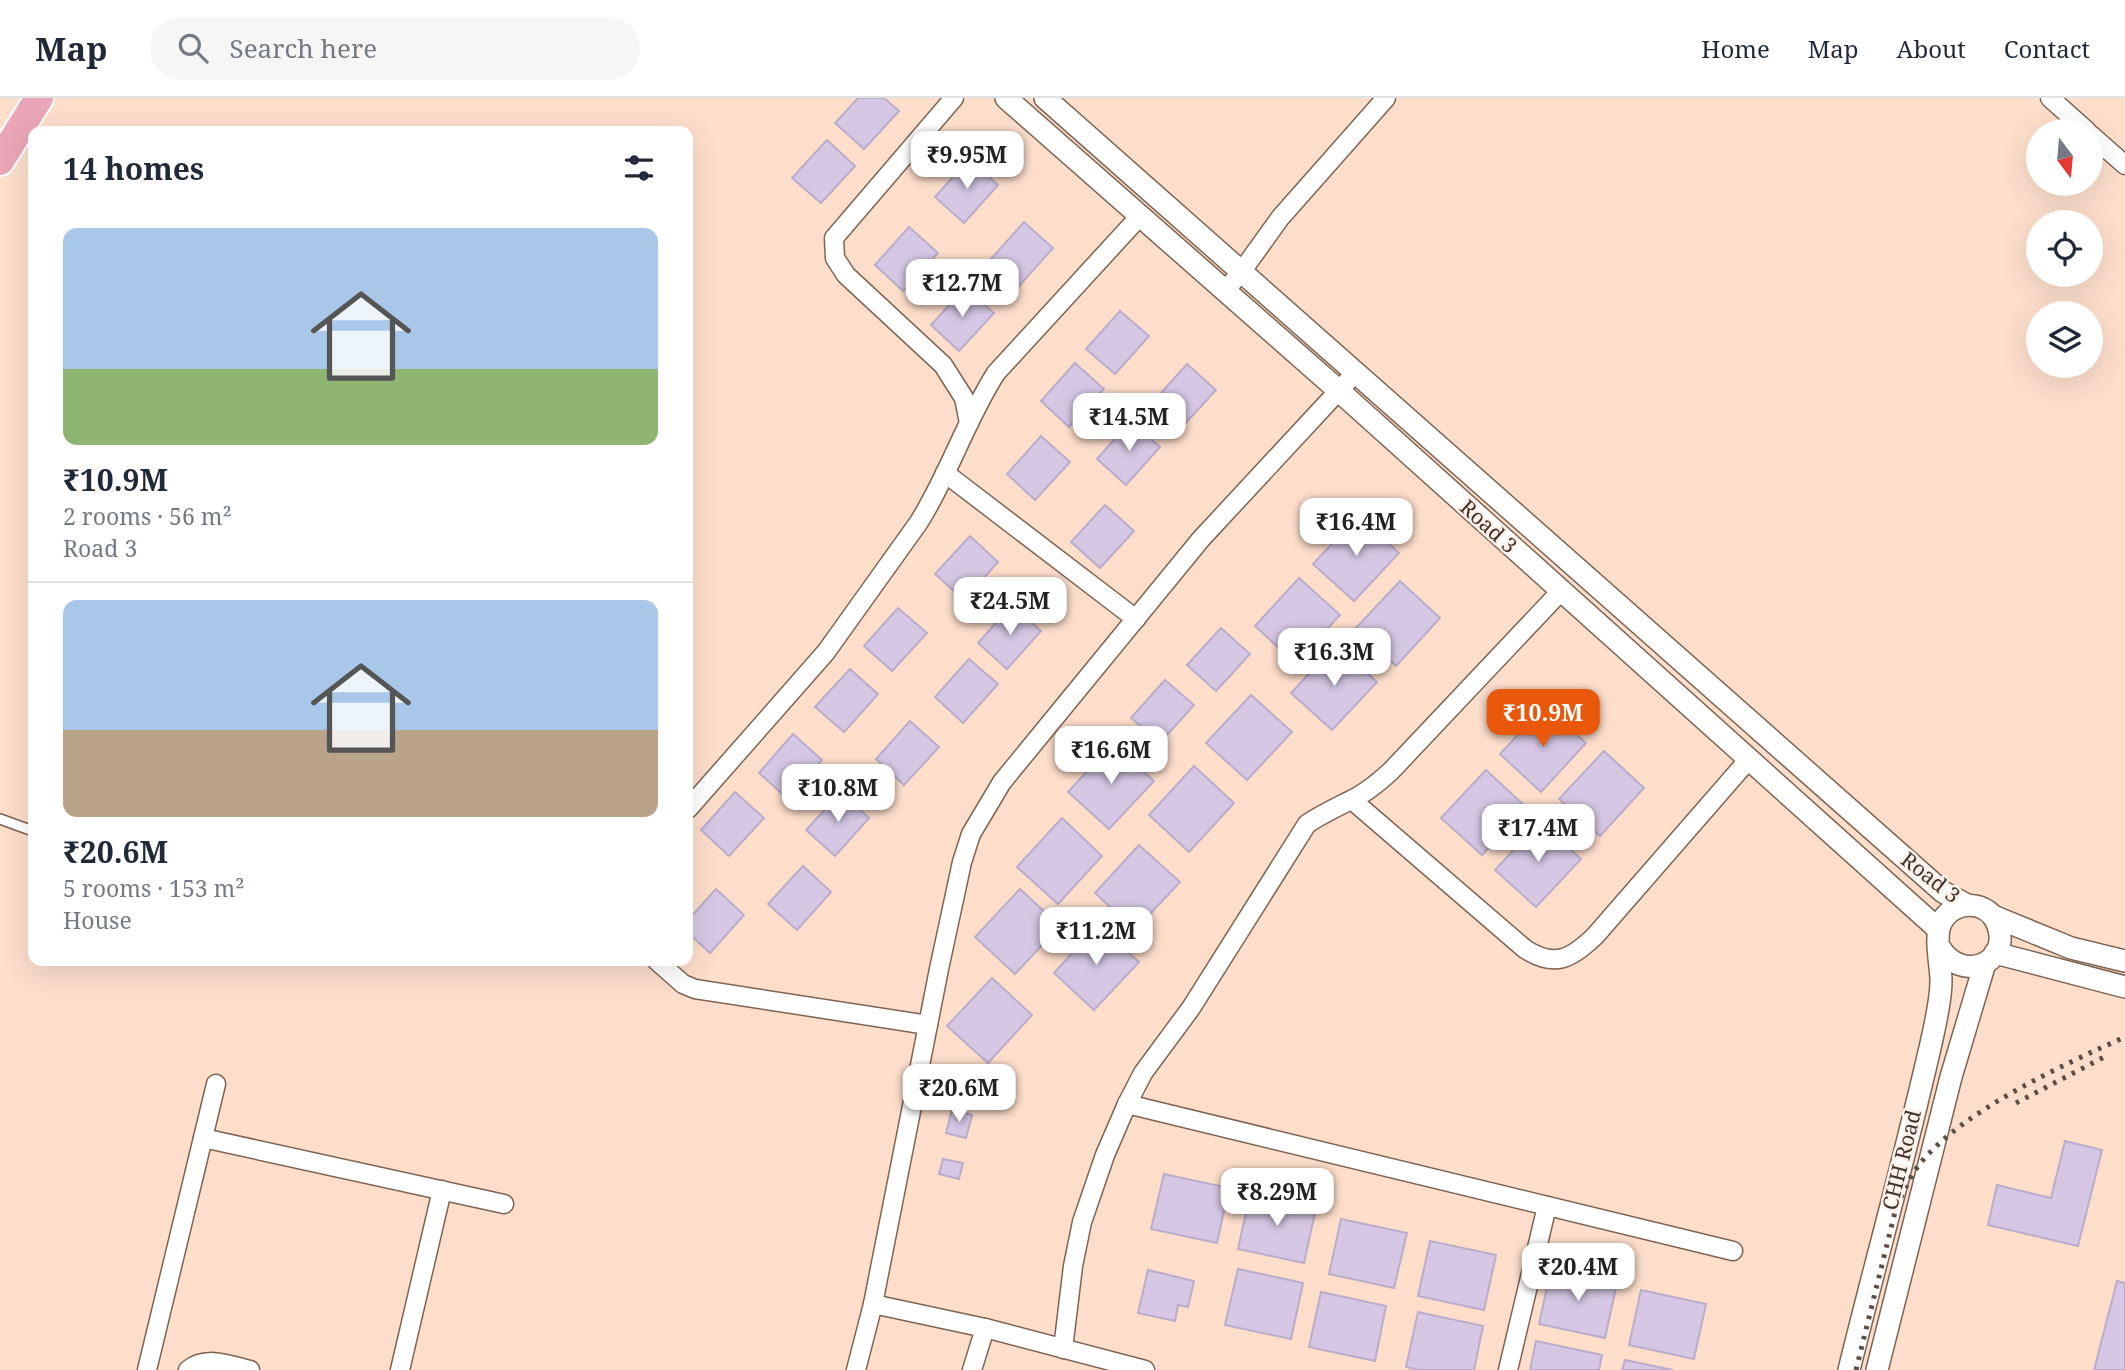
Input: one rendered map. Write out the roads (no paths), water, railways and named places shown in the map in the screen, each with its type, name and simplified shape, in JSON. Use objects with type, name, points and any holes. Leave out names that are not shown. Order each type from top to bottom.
[{"type":"highway","points":[[0,161],[39,98]]},
{"type":"street","points":[[954,98],[834,238],[835,258],[846,275],[943,365],[964,398],[969,423]]},
{"type":"street","name":"Road 3","points":[[1006,98],[1338,390],[1749,759],[1939,939]]},
{"type":"street","name":"Road 3","points":[[1045,98],[1943,892],[1967,905]]},
{"type":"street","points":[[1225,290],[1280,218],[1386,98]]},
{"type":"street","points":[[2050,98],[2074,119]]},
{"type":"street","points":[[2104,146],[2125,165]]},
{"type":"street","points":[[693,803],[826,652],[919,522],[996,373],[1140,216]]},
{"type":"street","points":[[856,1370],[873,1304],[962,862],[971,834],[1002,782],[1201,539],[1356,372]]},
{"type":"street","points":[[945,473],[1136,619]]},
{"type":"street","points":[[1063,1349],[1073,1266],[1082,1222],[1105,1155],[1126,1104],[1143,1073],[1191,1008],[1307,824],[1327,810],[1352,800],[1391,771],[1562,591]]},
{"type":"street","points":[[1352,800],[1525,949],[1541,959],[1559,960],[1581,949],[1595,936],[1749,759]]},
{"type":"street","points":[[2125,961],[2071,948],[1993,916],[1986,910],[1967,905],[1949,912],[1939,939],[1952,963],[1961,967],[1971,968],[1990,958],[2125,987]]},
{"type":"street","points":[[1877,1370],[1951,1077],[1990,958],[1999,944],[2000,934],[1993,916]]},
{"type":"street","name":"CHH Road","points":[[1849,1370],[1932,1040],[1941,984],[1939,939]]},
{"type":"street","points":[[663,966],[683,984],[695,989],[928,1025]]},
{"type":"street","points":[[146,1370],[216,1084]]},
{"type":"street","points":[[1126,1104],[1733,1251]]},
{"type":"street","points":[[203,1138],[504,1203]]},
{"type":"street","points":[[400,1370],[442,1190]]},
{"type":"street","points":[[1508,1370],[1547,1206]]},
{"type":"street","points":[[873,1304],[985,1328],[1145,1370]]},
{"type":"street","points":[[972,1370],[985,1328]]},
{"type":"street","points":[[188,1370],[201,1363],[218,1362],[250,1370]]},
{"type":"lane","points":[[0,819],[28,829]]},
{"type":"railway","points":[[1856,1370],[1896,1208],[1919,1165],[1937,1145],[1986,1108],[2014,1091],[2125,1037]]},
{"type":"railway","points":[[2016,1103],[2106,1056]]}]
